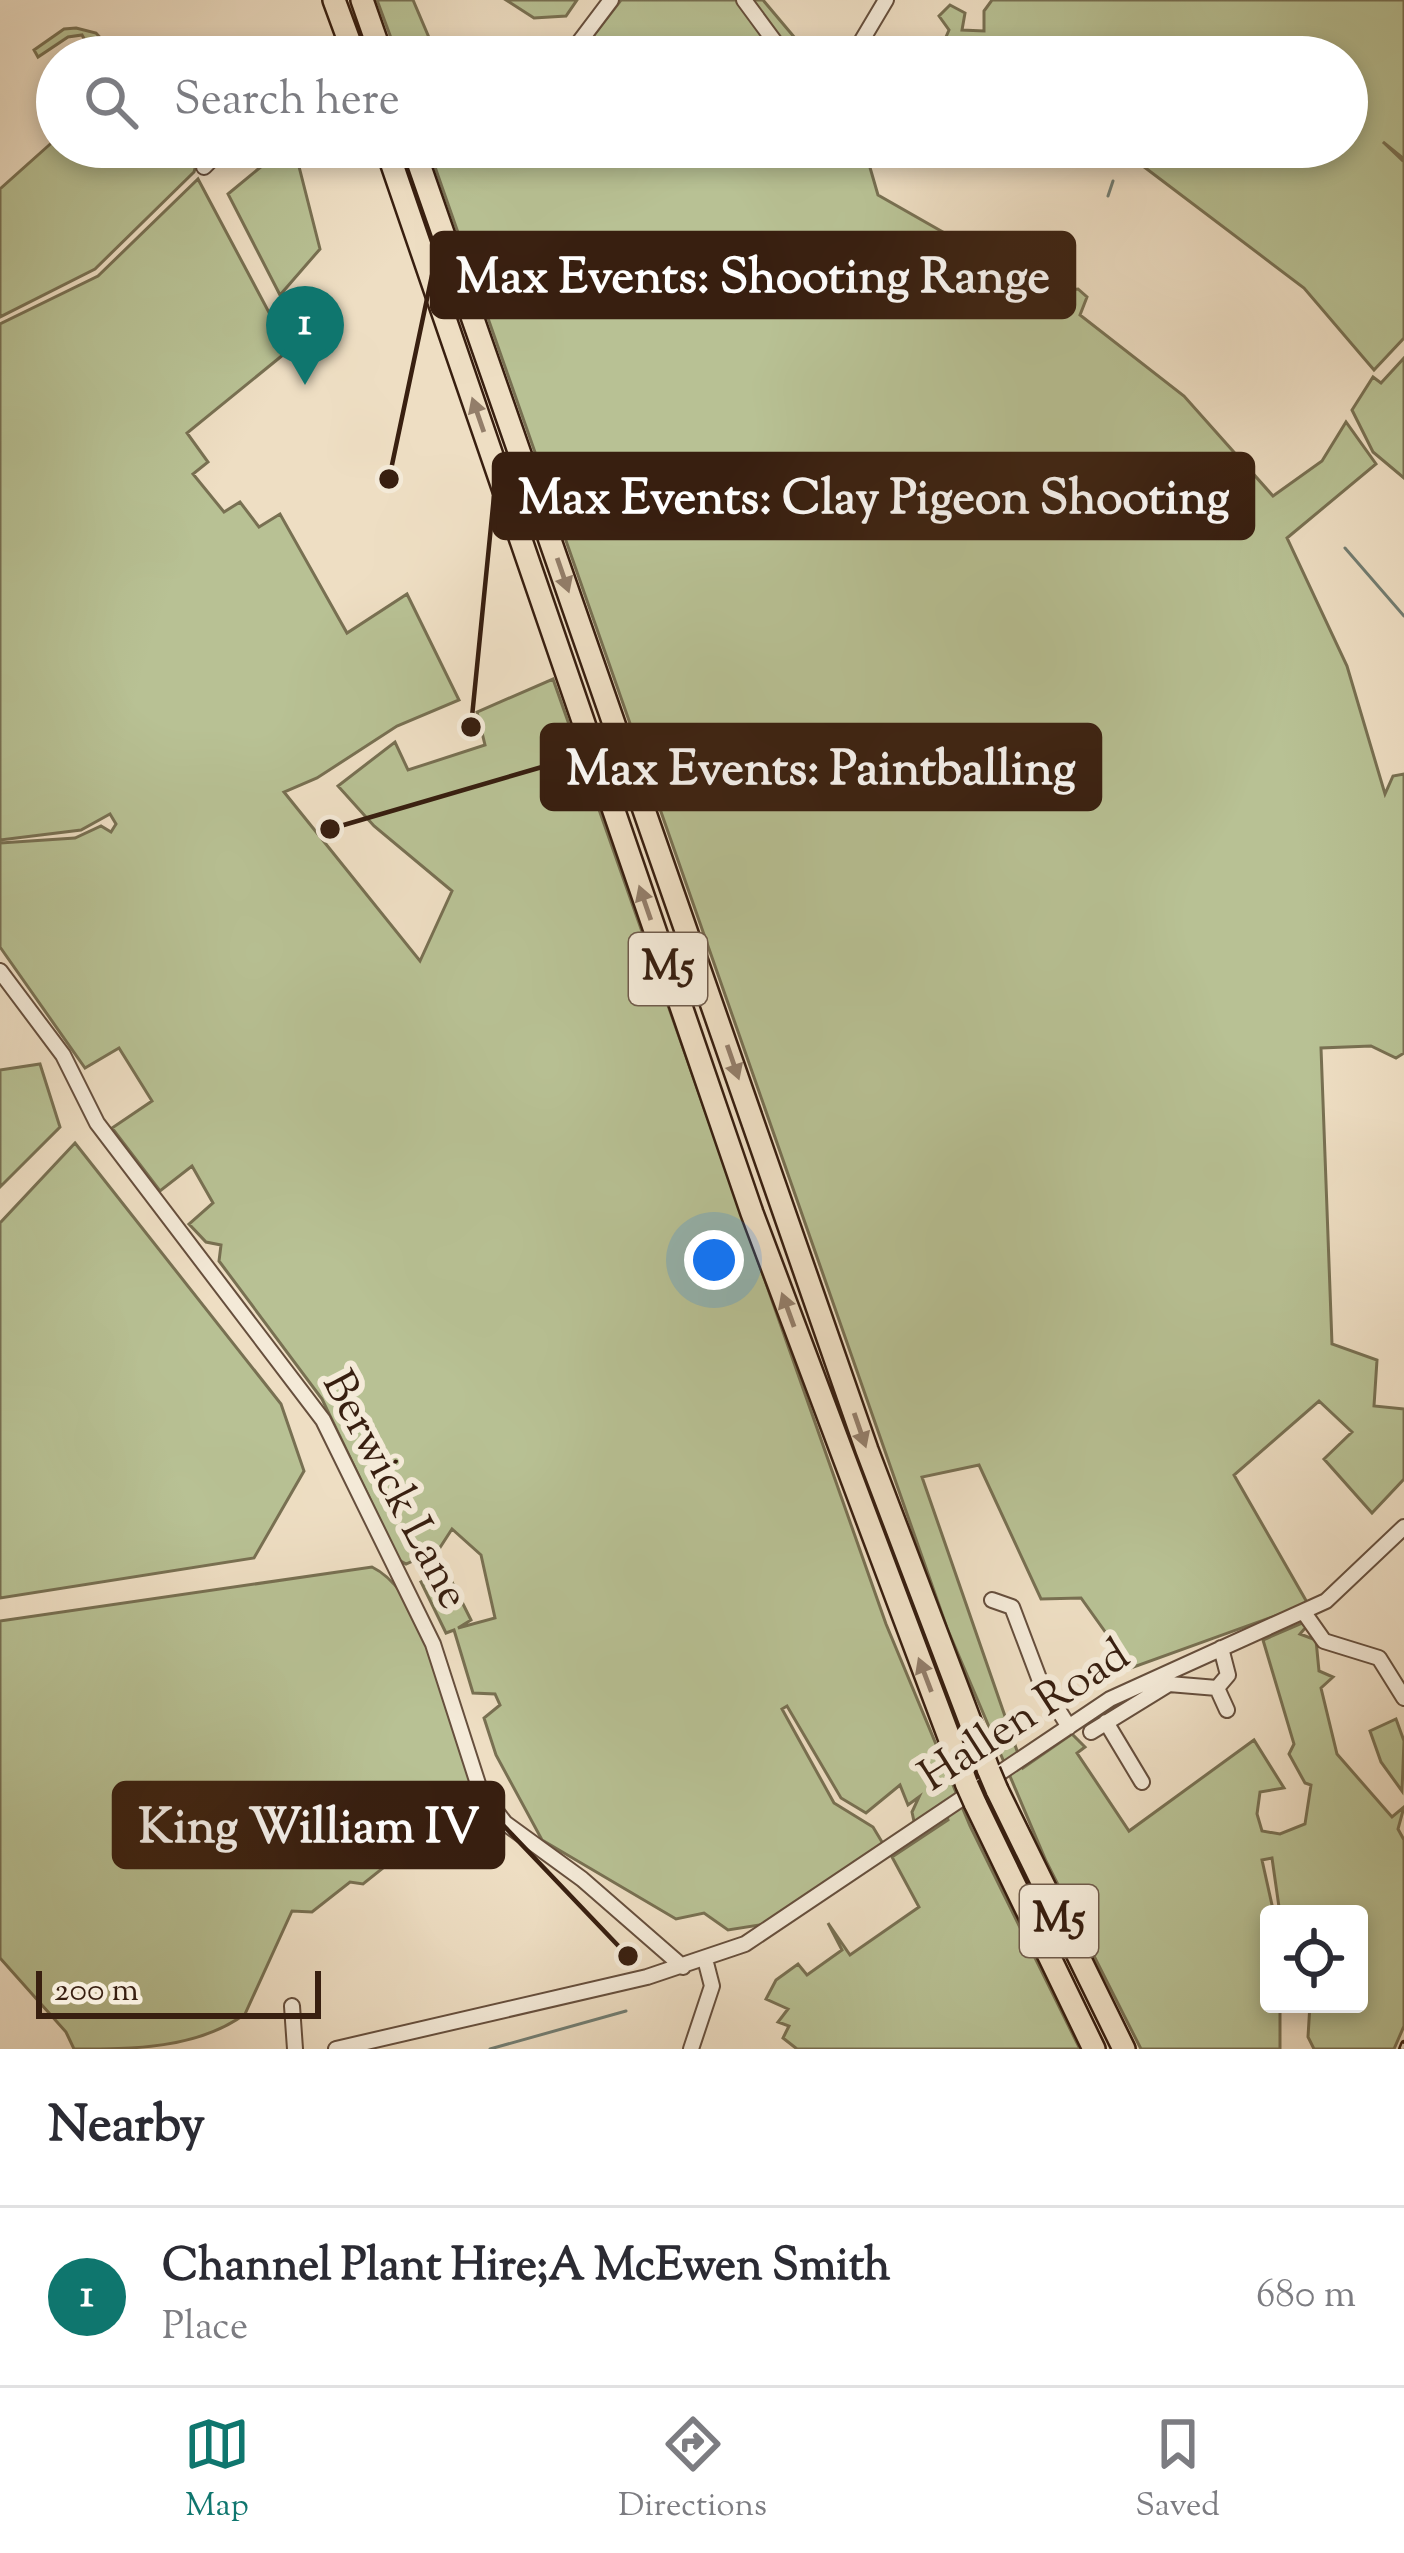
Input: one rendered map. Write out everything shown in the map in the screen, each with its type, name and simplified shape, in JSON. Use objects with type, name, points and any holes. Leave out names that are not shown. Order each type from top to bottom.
[{"type":"highway","points":[[334,0],[347,36]]},
{"type":"highway","points":[[362,0],[375,36]]},
{"type":"highway","name":"M5","points":[[393,168],[752,1213],[971,1794],[1094,2049]]},
{"type":"highway","name":"M5","points":[[420,168],[867,1450],[993,1780],[1124,2049]]},
{"type":"street","points":[[584,36],[611,0]]},
{"type":"street","points":[[743,0],[770,36]]},
{"type":"street","points":[[865,36],[886,0]]},
{"type":"street","name":"Berwick Lane","points":[[0,970],[63,1055],[97,1123],[323,1420],[433,1643],[480,1790],[505,1823],[582,1879],[683,1967]]},
{"type":"street","name":"Hallen Road","points":[[336,2049],[683,1967],[786,1921],[1141,1682],[1305,1614],[1351,1580],[1404,1527]]},
{"type":"street","points":[[992,1600],[1012,1607],[1040,1681],[1069,1727]]},
{"type":"street","points":[[1305,1614],[1324,1641],[1379,1658],[1404,1698]]},
{"type":"street","points":[[1217,1688],[1228,1675],[1222,1648]]},
{"type":"street","points":[[1091,1732],[1169,1684],[1217,1688]]},
{"type":"street","points":[[1217,1688],[1229,1713]]},
{"type":"street","points":[[1106,1722],[1143,1781]]},
{"type":"street","points":[[692,2049],[712,1986],[705,1959]]},
{"type":"street","points":[[292,2006],[295,2049]]},
{"type":"green space","points":[[377,0],[413,0],[428,36],[390,36]]},
{"type":"green space","points":[[506,0],[577,0],[566,16],[534,18]]},
{"type":"green space","points":[[621,0],[763,0],[793,36],[593,36]]},
{"type":"green space","points":[[992,0],[1404,0],[1404,159],[1383,142],[1404,162],[1404,338],[1374,370],[1304,288],[1145,168],[1368,168],[1368,36],[946,36],[949,30],[939,16],[950,5],[965,13],[962,30],[984,31],[984,11]]},
{"type":"green space","points":[[76,28],[99,36],[54,36]]},
{"type":"green space","points":[[36,157],[36,168],[195,168],[95,269],[0,317],[0,189]]},
{"type":"green space","points":[[260,168],[299,168],[320,249],[280,295],[228,194]]},
{"type":"green space","points":[[435,168],[870,168],[878,195],[1048,292],[1078,289],[1087,297],[1080,315],[1184,396],[1273,496],[1322,461],[1346,422],[1376,464],[1287,538],[1347,666],[1385,794],[1393,776],[1404,774],[1404,1053],[1396,1058],[1371,1046],[1321,1048],[1332,1344],[1377,1360],[1374,1406],[1404,1409],[1404,1479],[1372,1513],[1324,1459],[1352,1432],[1319,1401],[1234,1475],[1308,1604],[1131,1668],[1081,1598],[1041,1599],[979,1465],[922,1477],[1023,1768],[1072,1734],[1085,1747],[1077,1753],[1129,1831],[1254,1740],[1284,1788],[1260,1792],[1257,1814],[1262,1831],[1280,1834],[1305,1824],[1311,1785],[1305,1783],[1289,1754],[1294,1744],[1263,1640],[1302,1623],[1306,1627],[1300,1634],[1316,1640],[1319,1671],[1333,1677],[1321,1688],[1337,1754],[1392,1817],[1404,1807],[1398,1829],[1404,1840],[1404,2026],[1394,2049],[1314,2049],[1308,2037],[1309,2013],[1368,2013],[1368,1905],[1279,1905],[1272,1858],[1262,1860],[1272,1905],[1260,1905],[1260,2013],[1280,2013],[1280,2049],[1141,2049],[1046,1861],[947,1628]]},
{"type":"green space","points":[[198,179],[289,350],[187,433],[208,462],[193,474],[224,512],[240,502],[259,527],[280,514],[347,633],[407,594],[459,700],[397,726],[317,778],[284,792],[420,961],[452,891],[374,826],[338,786],[395,742],[408,770],[485,745],[477,712],[553,679],[886,1624],[970,1826],[1080,2049],[797,2049],[783,2038],[789,2026],[778,2022],[788,2009],[766,1999],[776,1980],[798,1964],[807,1975],[842,1950],[828,1923],[850,1955],[919,1907],[892,1857],[948,1820],[943,1806],[915,1826],[912,1812],[919,1797],[908,1805],[900,1785],[866,1813],[841,1798],[787,1706],[782,1709],[834,1803],[873,1827],[885,1847],[766,1924],[728,1930],[704,1913],[676,1919],[542,1840],[496,1755],[484,1718],[500,1705],[495,1694],[473,1693],[454,1630],[446,1633],[421,1582],[446,1570],[471,1620],[458,1628],[495,1618],[481,1555],[452,1529],[439,1549],[406,1564],[399,1560],[322,1399],[219,1261],[221,1245],[206,1242],[189,1224],[213,1203],[192,1166],[160,1191],[112,1128],[152,1101],[119,1048],[85,1068],[0,947],[0,843],[75,838],[101,826],[111,832],[116,824],[110,814],[81,830],[0,840],[0,324],[98,276]]},
{"type":"green space","points":[[1404,358],[1404,478],[1373,452],[1352,410],[1373,377],[1381,383]]},
{"type":"green space","points":[[40,1064],[60,1127],[0,1187],[0,1070]]},
{"type":"green space","points":[[75,1143],[281,1404],[304,1471],[254,1558],[0,1598],[0,1223]]},
{"type":"green space","points":[[372,1567],[392,1582],[426,1636],[477,1793],[363,1884],[350,1882],[312,1912],[292,1911],[245,2014],[185,2040],[74,2049],[66,2032],[0,1958],[0,1621]]},
{"type":"green space","points":[[1396,1719],[1404,1741],[1402,1791],[1381,1762],[1370,1731]]},
{"type":"waterway","points":[[1108,196],[1113,181]]},
{"type":"waterway","points":[[1345,548],[1404,616]]},
{"type":"waterway","points":[[490,2049],[626,2011]]},
{"type":"railway","points":[[1402,2049],[1404,2044]]},
{"type":"place","name":"Channel Plant Hire;A McEwen Smith","points":[[305,385]]},
{"type":"place","name":"Max Events: Shooting Range","points":[[389,479]]},
{"type":"place","name":"Max Events: Clay Pigeon Shooting","points":[[471,727]]},
{"type":"place","name":"Max Events: Paintballing","points":[[330,829]]},
{"type":"place","name":"King William IV","points":[[628,1956]]}]
